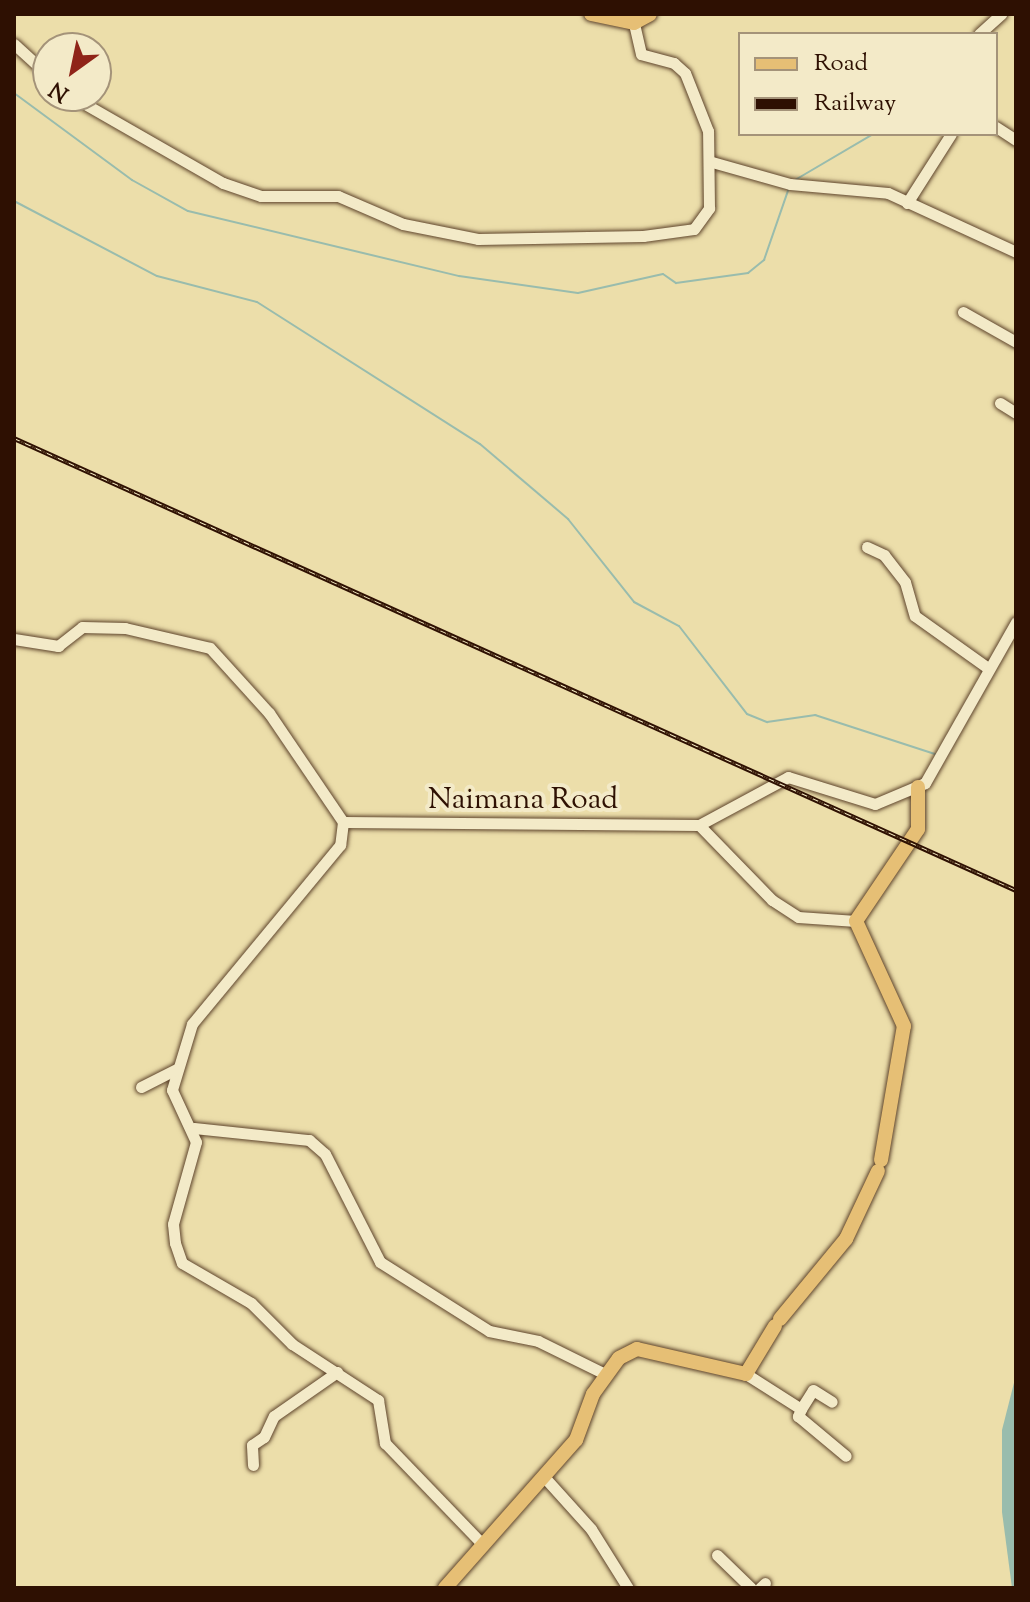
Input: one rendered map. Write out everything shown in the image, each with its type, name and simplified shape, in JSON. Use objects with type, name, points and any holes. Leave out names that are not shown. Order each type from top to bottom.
[{"type":"main road","points":[[591,14],[634,23],[650,14]]},
{"type":"main road","points":[[445,1588],[546,1479],[576,1440],[605,1374],[637,1349],[746,1374],[777,1322],[846,1239],[880,1166],[904,1026],[856,921],[918,829],[918,787]]},
{"type":"street","points":[[981,32],[1001,14]]},
{"type":"street","points":[[101,112],[249,192],[338,196],[403,224],[478,239],[643,236],[694,229],[709,208],[712,162],[708,131],[685,73],[674,63],[641,54],[634,23]]},
{"type":"street","points":[[14,44],[32,60]]},
{"type":"street","points":[[998,128],[1016,140]]},
{"type":"street","points":[[907,203],[950,136]]},
{"type":"street","points":[[712,162],[790,184],[888,193],[1016,252]]},
{"type":"street","points":[[963,312],[1016,342]]},
{"type":"street","points":[[1000,403],[1016,413]]},
{"type":"street","points":[[867,547],[884,555],[905,582],[915,616],[988,668]]},
{"type":"street","points":[[918,787],[1016,622]]},
{"type":"street","points":[[14,639],[58,646],[82,627],[125,628],[210,648],[269,713],[343,822],[340,845],[250,959],[199,1011],[176,1069],[176,1103],[194,1128],[173,1224],[182,1263],[251,1303],[292,1344],[378,1400],[385,1443],[483,1545]]},
{"type":"street","name":"Naimana Road","points":[[343,822],[699,825],[788,777],[875,804],[918,787]]},
{"type":"street","points":[[699,825],[772,900],[798,917],[856,921]]},
{"type":"street","points":[[141,1087],[176,1069]]},
{"type":"street","points":[[194,1128],[309,1140],[325,1154],[380,1262],[489,1331],[538,1341],[605,1374]]},
{"type":"street","points":[[253,1465],[252,1445],[264,1437],[274,1416],[337,1372]]},
{"type":"street","points":[[746,1374],[801,1409]]},
{"type":"street","points":[[832,1402],[813,1390],[798,1416],[846,1456]]},
{"type":"street","points":[[546,1479],[591,1529],[628,1588]]},
{"type":"street","points":[[717,1555],[751,1588]]},
{"type":"shaded area","points":[[1016,1375],[1016,1588],[1012,1588],[1002,1512],[1002,1430]]},
{"type":"waterway","points":[[14,93],[132,180],[188,211],[459,276],[578,293],[663,274],[676,283],[748,273],[764,260],[789,188]]},
{"type":"waterway","points":[[795,180],[870,136]]},
{"type":"waterway","points":[[14,201],[157,276],[257,302],[480,444],[568,519],[634,602],[679,626],[747,714],[767,722],[815,715],[935,754]]},
{"type":"railway","points":[[14,438],[1016,890]]}]
